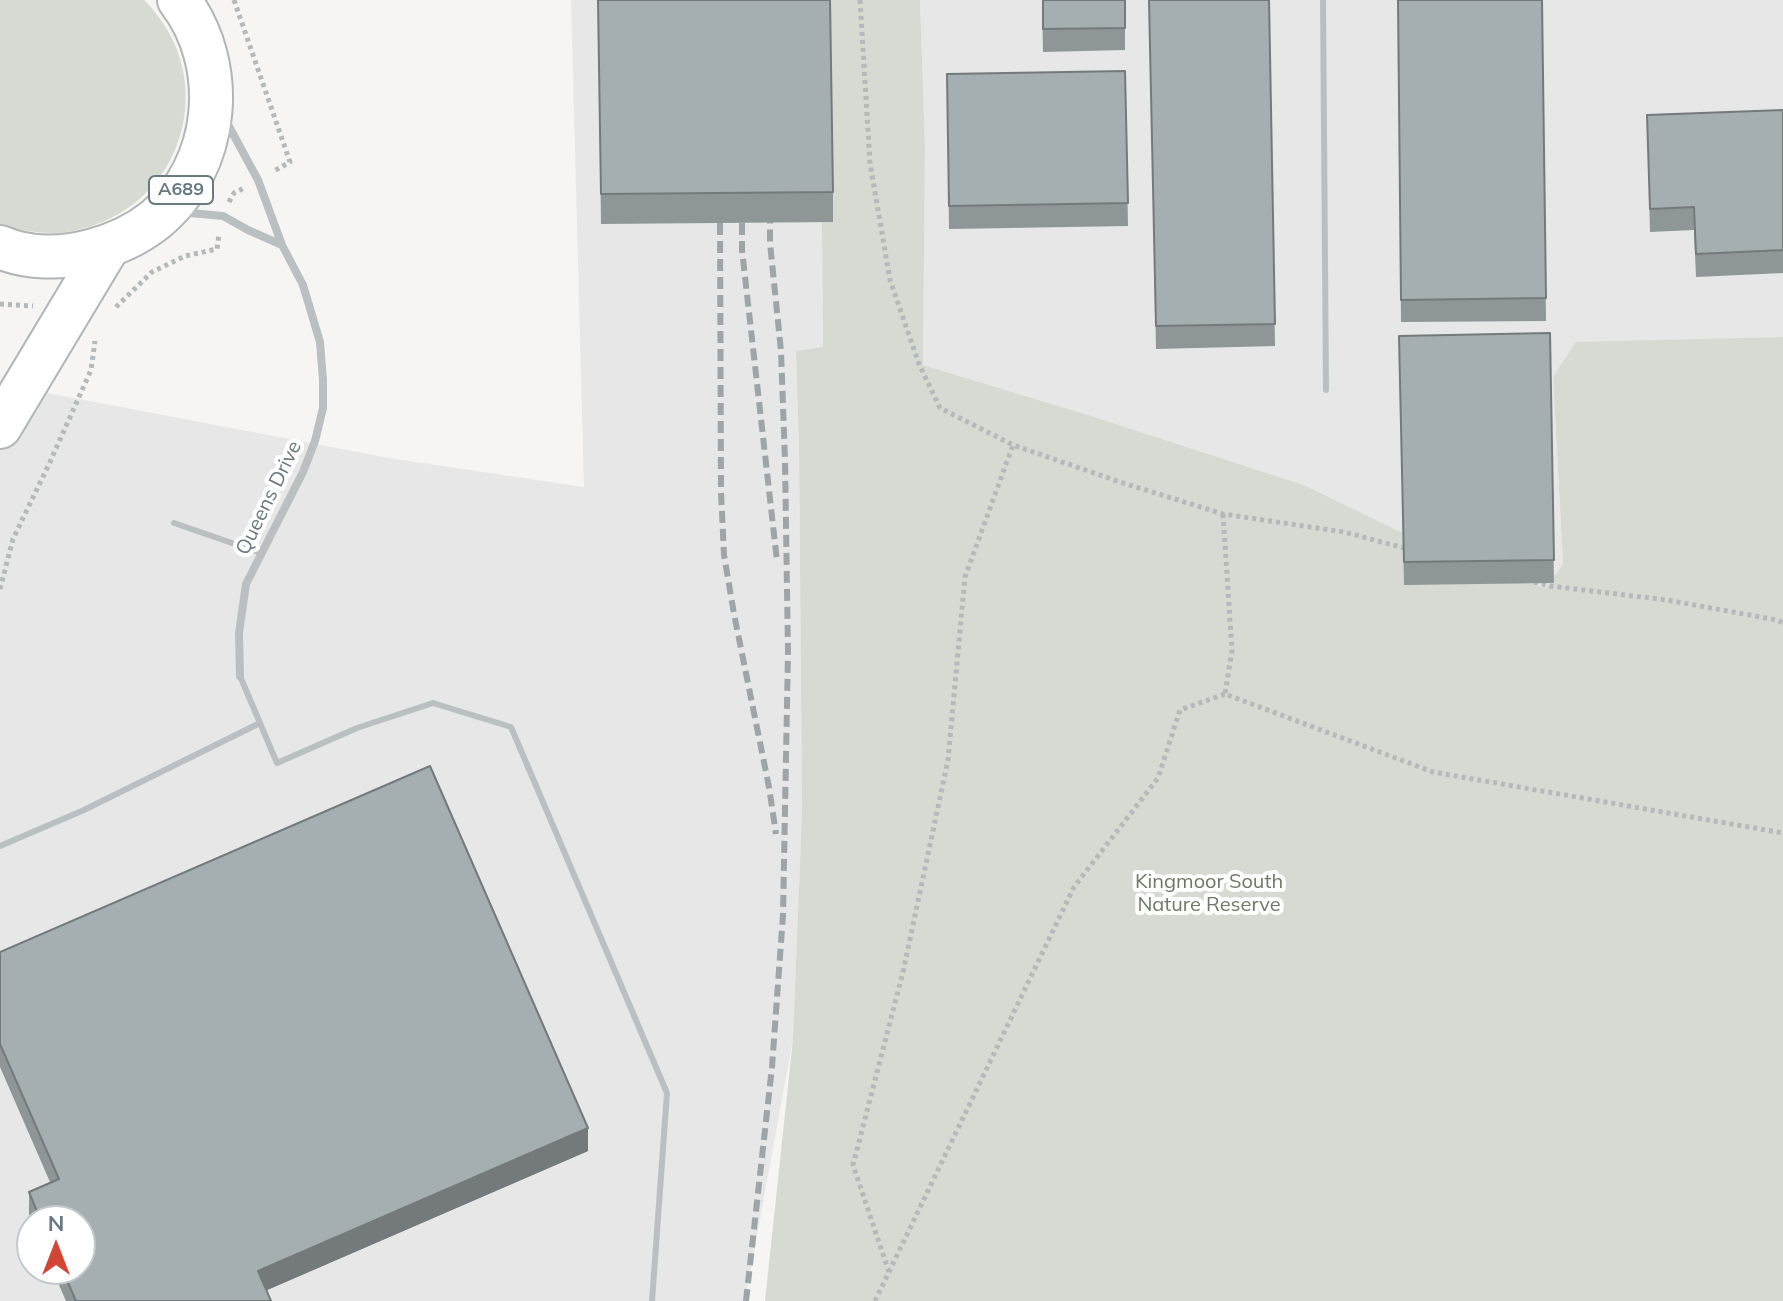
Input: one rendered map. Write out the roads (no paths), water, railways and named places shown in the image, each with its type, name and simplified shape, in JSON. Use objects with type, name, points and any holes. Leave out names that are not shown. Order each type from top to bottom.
[{"type":"highway","name":"A689","points":[[0,247],[42,257],[75,255],[108,247],[130,237],[156,219],[176,197],[196,167],[208,133],[212,97],[209,67],[201,37],[184,3]]},
{"type":"highway","points":[[0,427],[108,247]]},
{"type":"street","name":"Queens Drive","points":[[212,97],[258,180],[282,245],[303,285],[320,342],[323,380],[323,408],[315,441],[303,472],[246,584],[239,633],[240,676]]},
{"type":"street","points":[[156,219],[190,213],[223,216],[282,245]]},
{"type":"lane","points":[[1323,0],[1326,390]]},
{"type":"lane","points":[[174,523],[261,553]]},
{"type":"lane","points":[[240,676],[277,763],[357,728],[433,703],[511,727],[667,1093],[652,1301]]},
{"type":"lane","points":[[0,846],[84,810],[260,723]]},
{"type":"railway","points":[[746,1301],[772,1067],[783,915],[788,652],[785,461],[781,351],[770,222]]},
{"type":"railway","points":[[720,223],[724,555],[776,834]]},
{"type":"railway","points":[[742,223],[742,250],[777,561]]},
{"type":"park label","name":"Kingmoor South Nature Reserve","points":[[1209,894]]}]
